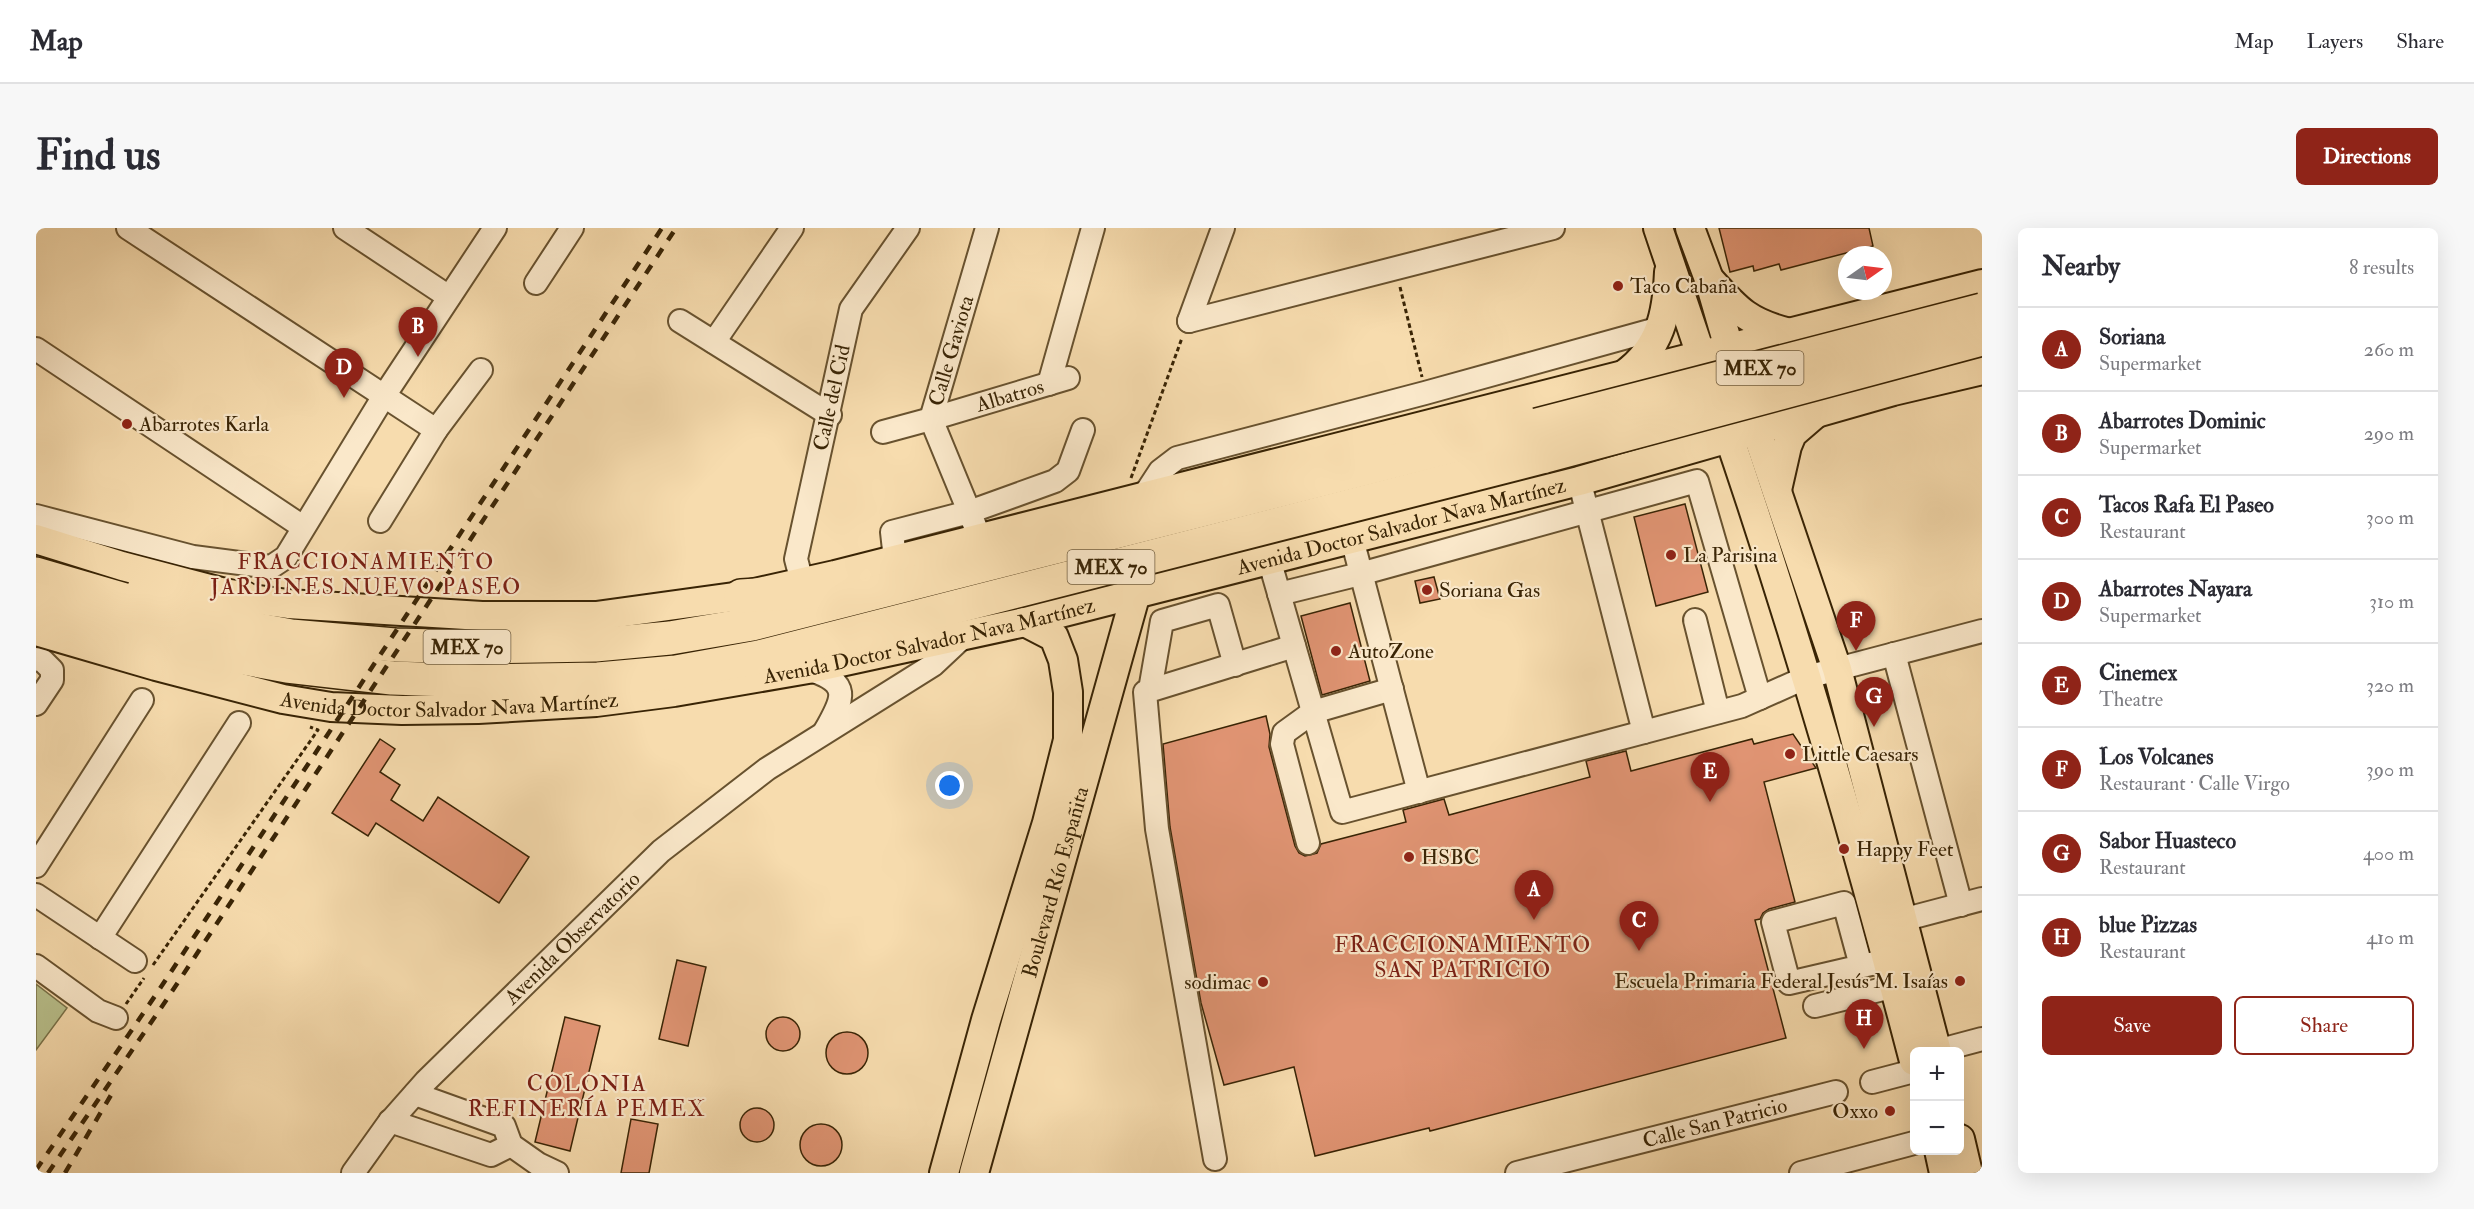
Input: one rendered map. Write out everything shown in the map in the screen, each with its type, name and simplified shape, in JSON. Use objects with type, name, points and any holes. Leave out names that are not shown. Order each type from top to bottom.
[{"type":"highway","name":"Avenida Doctor Salvador Nava Martínez","points":[[42,587],[162,643],[287,666],[392,678],[479,681],[598,679],[676,672],[759,657],[1541,441],[1982,310]]},
{"type":"highway","name":"Avenida Doctor Salvador Nava Martínez","points":[[42,587],[291,636],[395,645],[479,647],[595,645],[670,638],[752,624],[898,573],[1541,441],[1982,339]]},
{"type":"highway","points":[[741,596],[898,573]]},
{"type":"highway","points":[[42,587],[244,598]]},
{"type":"highway","points":[[598,679],[706,686]]},
{"type":"main road","points":[[1658,228],[1701,355],[1743,435],[1777,490],[1837,669],[1886,919],[1891,973],[1910,1047]]},
{"type":"main road","points":[[1690,228],[1710,279],[1729,348],[1743,435],[1807,677],[1886,919],[1935,1047]]},
{"type":"main road","points":[[1623,375],[1643,360],[1660,328],[1668,300],[1669,262]]},
{"type":"main road","points":[[1710,279],[1743,314],[1759,324],[1795,331],[1788,347],[1784,366],[1788,387],[1795,399],[1823,411]]},
{"type":"main road","name":"Avenida Doctor Salvador Nava Martínez","points":[[36,539],[122,566],[244,598],[288,604],[482,616],[596,616],[741,596],[802,582],[898,573],[980,538],[1982,284]]},
{"type":"main road","name":"Avenida Doctor Salvador Nava Martínez","points":[[36,631],[272,696],[331,707],[402,710],[596,702],[808,669],[1025,622],[1579,481],[1893,391],[1982,370]]},
{"type":"main road","points":[[1777,490],[1792,434],[1823,411]]},
{"type":"main road","name":"Boulevard Río Españita","points":[[974,1173],[1136,593]]},
{"type":"main road","name":"Boulevard Río Españita","points":[[945,1173],[986,1020],[1047,823],[1068,740],[1068,692],[1063,660],[1053,637],[1025,622]]},
{"type":"main road","points":[[1939,1155],[1944,1173]]},
{"type":"main road","points":[[1963,1155],[1968,1173]]},
{"type":"street","points":[[128,228],[436,430]]},
{"type":"street","points":[[345,228],[449,297]]},
{"type":"street","points":[[36,516],[193,557],[271,567],[286,557],[384,396],[495,228]]},
{"type":"street","points":[[536,283],[572,228]]},
{"type":"street","points":[[714,342],[792,228]]},
{"type":"street","name":"Calle del Cid","points":[[802,582],[796,558],[830,415],[851,309],[908,228]]},
{"type":"street","name":"Calle Gaviota","points":[[980,538],[931,420],[987,228]]},
{"type":"street","name":"Albatros","points":[[883,432],[931,420],[1058,381],[1094,228]]},
{"type":"street","points":[[1189,321],[1223,228]]},
{"type":"street","points":[[1189,321],[1547,229]]},
{"type":"street","points":[[680,321],[830,415]]},
{"type":"street","points":[[1132,500],[1160,471],[1177,458],[1660,328]]},
{"type":"street","points":[[36,350],[303,527]]},
{"type":"street","points":[[380,521],[436,430],[481,370]]},
{"type":"street","points":[[898,573],[892,532],[969,512],[1054,481],[1068,471],[1083,430]]},
{"type":"street","points":[[1579,481],[1644,732]]},
{"type":"street","points":[[1279,594],[1360,574],[1697,481],[1760,698]]},
{"type":"street","points":[[1352,539],[1419,792]]},
{"type":"street","points":[[1269,559],[1342,812],[1718,712],[1760,698],[1807,677],[1982,631]]},
{"type":"street","points":[[1150,690],[1162,621],[1218,605],[1235,665]]},
{"type":"street","points":[[1695,620],[1718,712]]},
{"type":"street","name":"Avenida Observatorio","points":[[352,1173],[390,1121],[415,1094],[661,851],[767,769],[933,665],[965,635]]},
{"type":"street","points":[[1215,1159],[1157,829],[1145,692],[1294,646]]},
{"type":"street","points":[[1848,920],[1886,919],[1972,902],[1894,654]]},
{"type":"street","points":[[36,659],[43,661],[52,670],[52,680],[36,704]]},
{"type":"street","name":"Avenida Observatorio","points":[[808,669],[830,676],[840,693],[841,703],[823,734]]},
{"type":"street","points":[[1308,843],[1282,744],[1284,733],[1313,712],[1392,689]]},
{"type":"street","points":[[36,866],[142,700]]},
{"type":"street","points":[[100,938],[239,723]]},
{"type":"street","points":[[36,895],[135,961]]},
{"type":"street","points":[[1860,966],[1844,903],[1773,922],[1789,983],[1860,966],[1891,973]]},
{"type":"street","points":[[36,966],[98,1011],[116,1018]]},
{"type":"street","points":[[1815,1006],[1891,973]]},
{"type":"street","points":[[1952,1047],[1982,1039]]},
{"type":"street","points":[[1872,1082],[1910,1072]]},
{"type":"street","name":"Calle San Patricio","points":[[1517,1173],[1585,1164],[1836,1092]]},
{"type":"street","points":[[415,1094],[504,1126],[511,1145],[538,1164],[557,1173]]},
{"type":"street","points":[[390,1121],[491,1155],[511,1145]]},
{"type":"street","points":[[1801,1173],[1829,1169],[1910,1144]]},
{"type":"path","points":[[1395,268],[1425,393]]},
{"type":"path","points":[[1132,500],[1189,321]]},
{"type":"green space","points":[[36,984],[67,1008],[36,1050]]},
{"type":"building","points":[[1719,228],[1869,228],[1873,246],[1838,246],[1838,255],[1781,270],[1779,264],[1754,271],[1753,266],[1730,272]]},
{"type":"building","name":"La Parisina","points":[[1685,504],[1708,592],[1656,606],[1634,517]]},
{"type":"building","name":"Soriana Gas","points":[[1434,577],[1440,599],[1420,603],[1415,581]]},
{"type":"building","name":"AutoZone","points":[[1350,603],[1370,681],[1322,695],[1301,616]]},
{"type":"building","points":[[1266,716],[1270,734],[1269,747],[1295,846],[1299,853],[1305,856],[1317,853],[1321,844],[1406,822],[1403,810],[1444,799],[1449,815],[1590,777],[1586,761],[1626,751],[1631,771],[1752,739],[1754,744],[1793,734],[1816,768],[1764,782],[1795,902],[1769,909],[1760,919],[1755,920],[1786,1038],[1430,1131],[1429,1128],[1315,1156],[1294,1067],[1224,1085],[1201,1003],[1170,827],[1163,744]]},
{"type":"building","points":[[380,739],[395,749],[380,772],[400,785],[391,800],[423,821],[438,797],[529,857],[499,903],[376,823],[368,836],[332,813]]},
{"type":"building","points":[[677,960],[706,967],[688,1046],[659,1039]]},
{"type":"building","points":[[565,1017],[600,1026],[570,1151],[535,1142]]},
{"type":"building","points":[[783,1017],[795,1022],[800,1034],[795,1046],[783,1051],[771,1046],[766,1034],[771,1022]]},
{"type":"building","points":[[847,1032],[862,1038],[868,1053],[862,1068],[847,1074],[832,1068],[826,1053],[832,1038]]},
{"type":"building","points":[[757,1108],[769,1113],[774,1125],[769,1137],[757,1142],[745,1137],[740,1125],[745,1113]]},
{"type":"building","points":[[631,1119],[658,1124],[649,1173],[621,1173]]},
{"type":"building","points":[[821,1124],[836,1130],[842,1145],[836,1160],[821,1166],[806,1160],[800,1145],[806,1130]]},
{"type":"railway","points":[[36,1170],[157,993],[662,228]]},
{"type":"railway","points":[[48,1173],[165,1002],[676,228]]},
{"type":"railway","points":[[65,1173],[114,1090]]},
{"type":"place","name":"Taco Cabaña","points":[[1618,286]]},
{"type":"place","name":"Abarrotes Dominic","points":[[418,357]]},
{"type":"place","name":"Abarrotes Nayara","points":[[344,398]]},
{"type":"place","name":"Abarrotes Karla","points":[[127,424]]},
{"type":"place","name":"La Parisina","points":[[1671,555]]},
{"type":"place","name":"Soriana Gas","points":[[1427,590]]},
{"type":"place","name":"AutoZone","points":[[1336,651]]},
{"type":"place","name":"Los Volcanes","points":[[1856,651]]},
{"type":"place","name":"Sabor Huasteco","points":[[1874,727]]},
{"type":"place","name":"Little Caesars","points":[[1790,754]]},
{"type":"place","name":"Cinemex","points":[[1710,802]]},
{"type":"place","name":"Happy Feet","points":[[1844,849]]},
{"type":"place","name":"HSBC","points":[[1409,857]]},
{"type":"place","name":"Soriana","points":[[1534,920]]},
{"type":"place","name":"Tacos Rafa El Paseo","points":[[1639,951]]},
{"type":"place","name":"Escuela Primaria Federal Jesús M. Isaías","points":[[1960,981]]},
{"type":"place","name":"sodimac","points":[[1263,982]]},
{"type":"place","name":"blue Pizzas","points":[[1864,1049]]},
{"type":"place","name":"Oxxo","points":[[1890,1111]]},
{"type":"district","name":"FRACCIONAMIENTO JARDINES NUEVO PASEO","points":[[366,574]]},
{"type":"district","name":"FRACCIONAMIENTO SAN PATRICIO","points":[[1463,958]]},
{"type":"district","name":"COLONIA REFINERÍA PEMEX","points":[[587,1096]]}]
